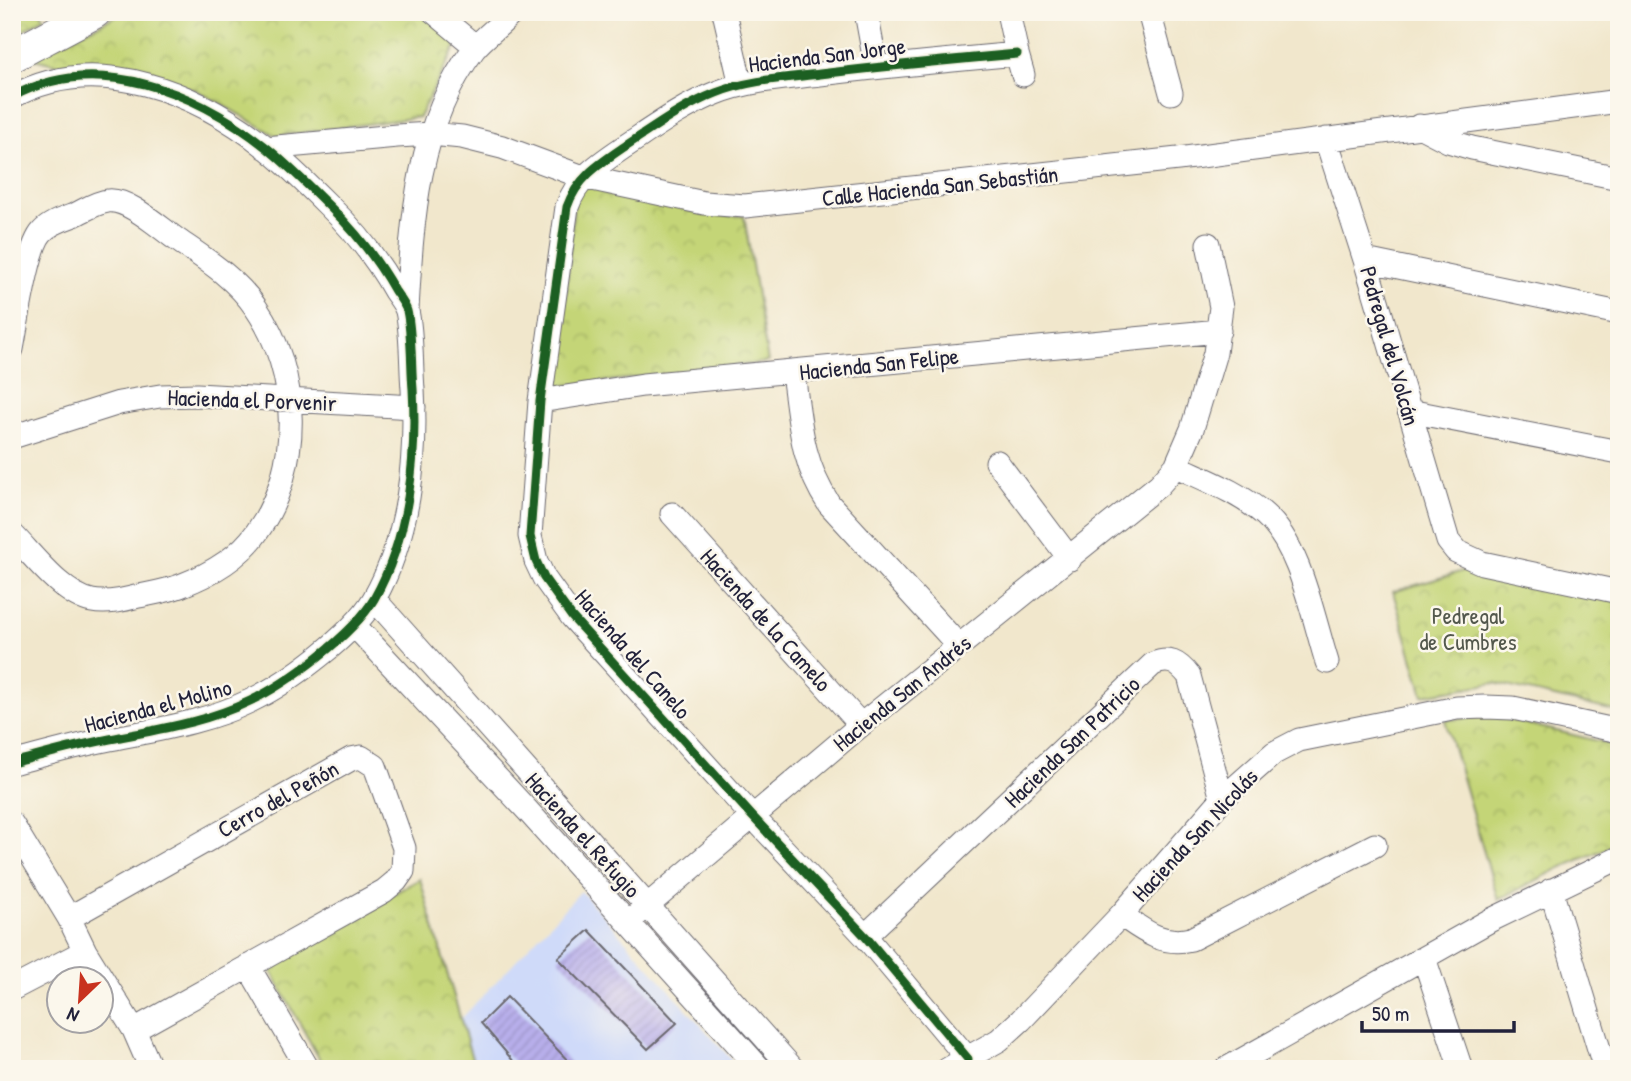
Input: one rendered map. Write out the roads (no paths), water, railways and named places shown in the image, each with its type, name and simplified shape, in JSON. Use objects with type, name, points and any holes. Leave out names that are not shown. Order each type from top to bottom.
[{"type":"street","points":[[12,56],[62,19],[96,12]]},
{"type":"street","points":[[434,12],[476,47]]},
{"type":"street","points":[[407,310],[415,197],[431,134],[452,83],[476,47],[513,12]]},
{"type":"street","points":[[724,12],[741,85]]},
{"type":"street","points":[[866,12],[876,67]]},
{"type":"street","name":"Hacienda San Jorge","points":[[583,177],[649,130],[693,104],[715,93],[741,85],[876,67],[1020,64],[1008,12]]},
{"type":"street","points":[[1149,12],[1171,93]]},
{"type":"street","name":"Hacienda el Molino","points":[[12,97],[52,81],[92,77],[128,80],[175,93],[204,107],[267,148],[346,222],[369,250],[407,310],[414,407],[411,484],[393,555],[374,599],[354,625],[325,651],[251,701],[217,714],[12,763]]},
{"type":"street","name":"Calle Hacienda San Sebastián","points":[[267,148],[431,134],[462,137],[502,147],[583,177],[704,203],[746,206],[1178,159],[1619,101]]},
{"type":"street","points":[[1419,127],[1448,141],[1472,148],[1619,178]]},
{"type":"street","name":"Pedregal del Volcán","points":[[1326,139],[1365,260],[1448,541],[1456,551],[1482,563],[1619,592]]},
{"type":"street","name":"Hacienda del Canelo","points":[[583,177],[571,195],[567,207],[540,401],[530,536],[536,561],[544,578],[572,617],[865,936],[958,1064]]},
{"type":"street","points":[[12,349],[33,248],[41,232],[100,204],[118,201],[138,211],[239,286],[256,307],[271,334],[281,357],[290,400],[286,461],[281,483],[269,512],[257,533],[241,550],[218,568],[196,580],[122,600],[92,601],[75,595],[63,586],[12,534]]},
{"type":"street","name":"Hacienda San Andrés","points":[[628,922],[861,725],[1160,485],[1176,466],[1192,429],[1215,353],[1222,307],[1208,244]]},
{"type":"street","points":[[1365,260],[1619,313]]},
{"type":"street","name":"Hacienda San Felipe","points":[[540,401],[643,386],[1219,331]]},
{"type":"street","points":[[793,373],[802,436],[810,469],[818,487],[829,503],[959,646]]},
{"type":"street","name":"Hacienda el Porvenir","points":[[12,437],[139,398],[197,395],[414,407]]},
{"type":"street","points":[[1409,411],[1619,452]]},
{"type":"street","points":[[997,462],[1070,559]]},
{"type":"street","points":[[1176,466],[1234,493],[1278,528],[1288,542],[1301,577],[1327,662]]},
{"type":"street","name":"Hacienda de la Camelo","points":[[672,514],[861,725]]},
{"type":"street","name":"Hacienda el Refugio","points":[[374,599],[793,1069]]},
{"type":"street","name":"Hacienda el Refugio","points":[[354,625],[760,1069]]},
{"type":"street","name":"Hacienda San Patricio","points":[[865,936],[1153,664],[1163,659],[1182,666],[1189,676],[1222,799]]},
{"type":"street","name":"Hacienda San Nicolás","points":[[958,1064],[999,1040],[1021,1020],[1121,915],[1222,799],[1274,753],[1298,740],[1457,708],[1513,708],[1619,731]]},
{"type":"street","name":"Cerro del Peñón","points":[[69,918],[351,759],[361,757],[375,766],[404,848],[403,871],[396,881],[384,891],[134,1030]]},
{"type":"street","points":[[12,824],[134,1030],[151,1069]]},
{"type":"street","points":[[1121,915],[1160,940],[1176,942],[1191,939],[1376,845]]},
{"type":"street","points":[[1226,1069],[1489,921],[1619,858]]},
{"type":"street","points":[[1551,890],[1605,1069]]},
{"type":"street","points":[[12,989],[85,951]]},
{"type":"street","points":[[1424,958],[1461,1069]]},
{"type":"street","points":[[248,967],[308,1069]]},
{"type":"park label","name":"Pedregal de Cumbres","points":[[1468,629]]}]
